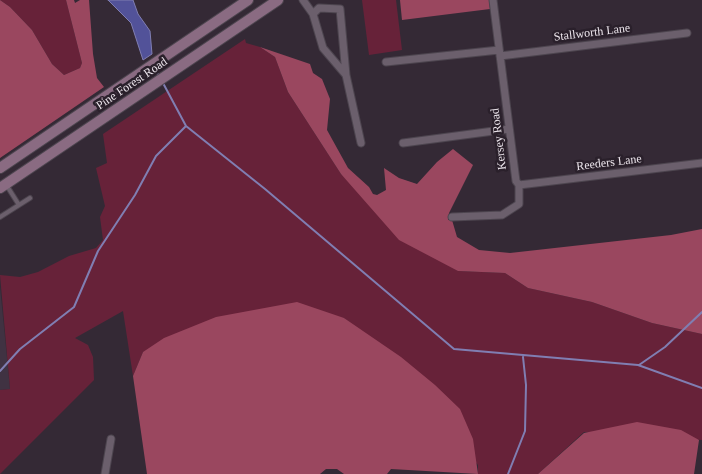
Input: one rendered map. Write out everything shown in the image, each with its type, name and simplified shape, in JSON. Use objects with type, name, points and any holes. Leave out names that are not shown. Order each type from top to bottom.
[{"type":"main road","name":"Pine Forest Road","points":[[0,168],[248,0]]},
{"type":"main road","name":"Pine Forest Road","points":[[3,186],[278,0]]},
{"type":"street","points":[[303,0],[313,14],[323,48],[346,75]]},
{"type":"street","name":"Kersey Road","points":[[452,217],[502,215],[519,204],[519,185],[516,181],[493,0]]},
{"type":"street","points":[[313,14],[319,8],[340,9],[346,75],[361,143]]},
{"type":"street","name":"Stallworth Lane","points":[[386,62],[500,53],[687,33]]},
{"type":"street","points":[[403,143],[509,129]]},
{"type":"street","name":"Reeders Lane","points":[[519,185],[702,163]]},
{"type":"street","points":[[105,474],[111,439]]},
{"type":"lane","points":[[3,186],[19,205]]},
{"type":"lane","points":[[0,217],[30,198]]},
{"type":"shaded area","points":[[0,0],[66,0],[82,63],[80,68],[64,75],[52,64],[32,30],[10,7]]},
{"type":"shaded area","points":[[0,0],[10,7],[32,30],[52,64],[64,75],[80,68],[82,63],[66,0],[74,0],[75,3],[80,0],[89,0],[93,54],[97,78],[104,87],[0,158]]},
{"type":"shaded area","points":[[108,0],[133,0],[138,14],[150,31],[152,54],[143,60],[131,23]]},
{"type":"shaded area","points":[[362,0],[396,0],[402,50],[369,55]]},
{"type":"shaded area","points":[[400,0],[489,0],[490,9],[402,20]]},
{"type":"shaded area","points":[[245,39],[246,43],[260,47],[275,57],[288,92],[341,174],[458,271],[505,273],[528,288],[592,302],[652,323],[702,334],[702,440],[584,432],[538,474],[478,474],[478,465],[361,332],[344,318],[143,352],[133,376],[123,311],[75,338],[88,345],[93,357],[94,380],[0,474],[0,390],[10,389],[0,275],[20,277],[38,272],[69,256],[96,248],[103,240],[100,217],[105,206],[96,168],[107,163],[103,134]]},
{"type":"shaded area","points":[[260,47],[310,64],[313,73],[322,79],[330,99],[327,130],[348,168],[369,187],[373,194],[377,195],[386,190],[384,168],[399,178],[417,184],[437,162],[453,149],[473,165],[449,213],[448,220],[452,220],[457,237],[479,250],[510,253],[671,235],[702,229],[702,334],[652,323],[592,302],[528,288],[505,273],[458,271],[399,240],[341,174],[288,92],[275,57]]},
{"type":"shaded area","points":[[0,287],[10,389],[0,390]]},
{"type":"shaded area","points":[[297,302],[344,318],[401,357],[435,385],[460,409],[473,439],[478,474],[391,469],[387,474],[344,474],[337,469],[326,469],[320,474],[147,474],[133,376],[143,352],[164,338],[216,317]]},
{"type":"shaded area","points":[[637,422],[681,430],[699,440],[694,474],[538,474],[584,433]]},
{"type":"waterway","points":[[155,68],[159,77]]},
{"type":"waterway","points":[[163,83],[186,126],[265,189],[454,349],[638,365],[702,388]]},
{"type":"waterway","points":[[0,371],[20,349],[74,307],[98,251],[135,195],[156,156],[186,126]]},
{"type":"waterway","points":[[639,365],[665,347],[702,312]]},
{"type":"waterway","points":[[508,474],[525,431],[526,385],[523,357]]}]
